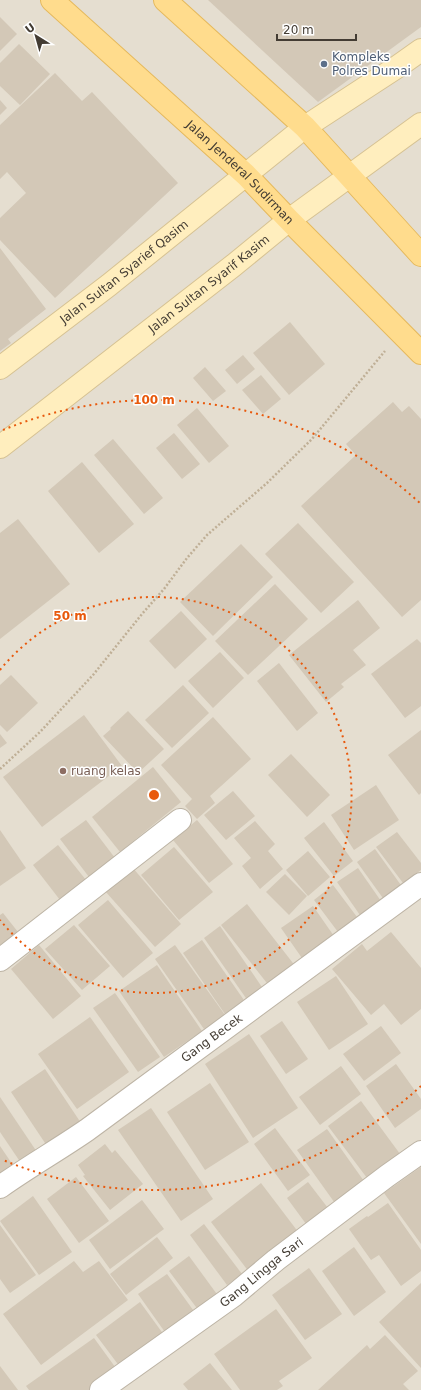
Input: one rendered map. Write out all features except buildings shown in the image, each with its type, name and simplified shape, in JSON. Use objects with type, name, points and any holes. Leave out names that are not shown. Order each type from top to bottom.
[{"type":"main road","name":"Jalan Jenderal Sudirman","points":[[52,0],[246,174],[289,220],[421,353]]},
{"type":"main road","points":[[164,0],[305,127],[421,255]]},
{"type":"street","points":[[246,174],[305,127],[421,50]]},
{"type":"street","name":"Jalan Sultan Syarif Kasim","points":[[0,447],[234,265],[289,220],[421,124]]},
{"type":"street","name":"Jalan Sultan Syarief Qasim","points":[[0,368],[108,285],[246,174]]},
{"type":"street","points":[[0,960],[180,820]]},
{"type":"street","name":"Gang Becek","points":[[0,1187],[87,1130],[421,884]]},
{"type":"street","name":"Gang Lingga Sari","points":[[101,1390],[233,1296],[276,1260],[421,1152]]},
{"type":"path","points":[[0,769],[40,732],[83,685],[164,589],[206,535],[267,483],[312,438],[400,333]]},
{"type":"shaded area","points":[[0,0],[421,0],[421,1390],[0,1390]]},
{"type":"place","name":"Kompleks Polres Dumai","points":[[324,64]]},
{"type":"place","name":"ruang kelas","points":[[63,771]]}]
